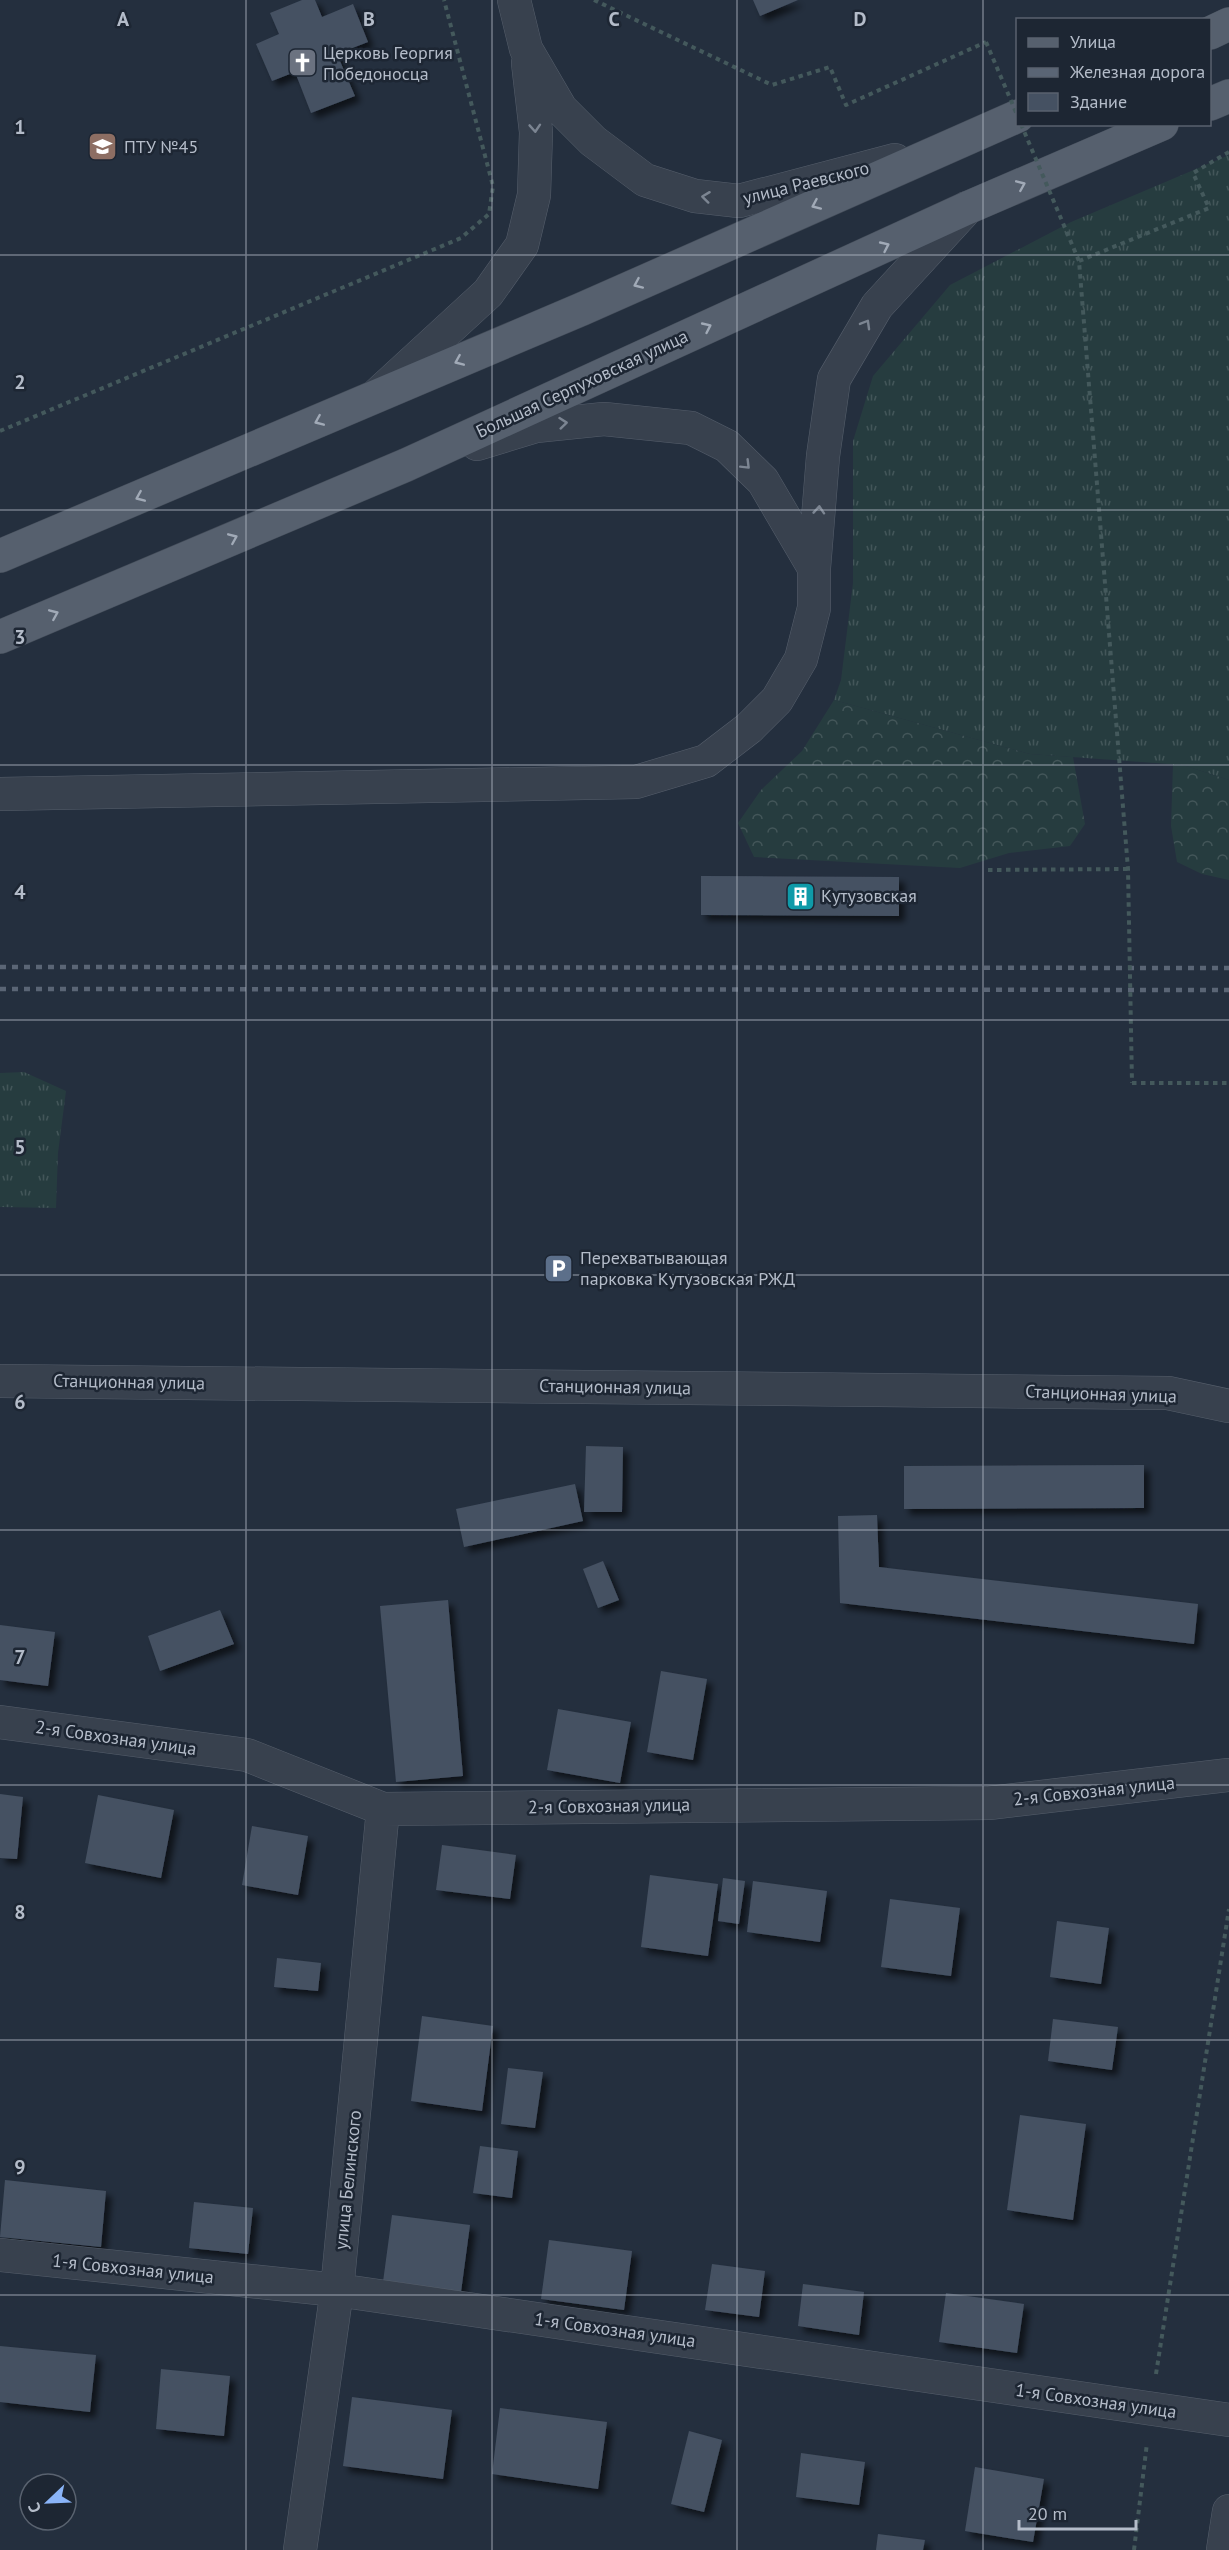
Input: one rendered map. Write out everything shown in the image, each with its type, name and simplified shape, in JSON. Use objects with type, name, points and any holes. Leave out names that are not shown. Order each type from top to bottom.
[{"type":"main road","points":[[1211,32],[1229,24]]},
{"type":"main road","points":[[1211,103],[1229,96]]},
{"type":"main road","points":[[0,556],[582,309],[1016,116]]},
{"type":"main road","name":"Большая Серпуховская улица","points":[[0,637],[406,465],[967,208],[1157,126]]},
{"type":"street","name":"улица Раевского","points":[[514,0],[526,49],[561,109],[593,141],[645,180],[695,196],[739,201],[946,147]]},
{"type":"street","points":[[373,398],[488,293],[522,245],[534,195],[536,132],[526,49]]},
{"type":"street","points":[[0,794],[636,782],[706,761],[749,728],[777,700],[801,659],[814,608],[814,568],[823,456],[834,379],[877,306],[967,208]]},
{"type":"street","points":[[406,465],[536,426],[604,419],[691,428],[727,446],[763,481],[814,568]]},
{"type":"street","name":"Станционная улица","points":[[0,1381],[1168,1392],[1229,1406]]},
{"type":"street","name":"2-я Совхозная улица","points":[[0,1722],[247,1755],[383,1809],[989,1803],[1229,1775]]},
{"type":"street","name":"улица Белинского","points":[[300,2550],[337,2290],[383,1809]]},
{"type":"street","name":"1-я Совхозная улица","points":[[0,2255],[337,2290],[1229,2420]]},
{"type":"street","points":[[1223,2550],[1229,2511]]},
{"type":"path","points":[[0,431],[461,238],[489,214],[493,186],[444,0]]},
{"type":"path","points":[[594,0],[772,85],[830,67],[846,105],[986,42],[1016,114]]},
{"type":"path","points":[[1022,126],[1078,261],[1128,869],[1132,1083],[1229,1083]]},
{"type":"path","points":[[1078,261],[1209,208],[1193,173],[1229,152]]},
{"type":"path","points":[[988,870],[1128,869]]},
{"type":"path","points":[[1134,2550],[1151,2409],[1229,1909]]},
{"type":"green space","points":[[1229,155],[1229,780],[1183,765],[1030,754],[834,700],[841,680],[853,583],[853,441],[873,376],[950,285],[1071,222]]},
{"type":"green space","points":[[834,700],[1030,754],[1073,757],[1085,824],[1070,846],[1009,853],[960,868],[754,857],[738,823],[761,790],[802,751]]},
{"type":"green space","points":[[1173,764],[1229,780],[1229,880],[1202,874],[1177,862],[1171,826]]},
{"type":"green space","points":[[24,1072],[66,1091],[58,1153],[56,1208],[0,1207],[0,1073]]},
{"type":"building","name":"Церковь Георгия Победоносца","points":[[302,0],[315,0],[322,17],[353,4],[368,42],[337,54],[355,96],[311,113],[295,72],[272,81],[256,44],[279,34],[270,13]]},
{"type":"building","points":[[753,0],[798,0],[760,16]]},
{"type":"building","name":"Кутузовская","points":[[701,876],[899,877],[899,916],[701,915]]},
{"type":"building","points":[[586,1446],[623,1447],[622,1512],[584,1512]]},
{"type":"building","points":[[1144,1465],[1144,1508],[904,1509],[904,1466]]},
{"type":"building","points":[[575,1484],[583,1521],[464,1547],[456,1509]]},
{"type":"building","points":[[877,1515],[879,1567],[1198,1604],[1194,1644],[840,1603],[838,1516]]},
{"type":"building","points":[[603,1561],[619,1600],[598,1608],[583,1569]]},
{"type":"building","points":[[448,1600],[463,1776],[396,1782],[380,1606]]},
{"type":"building","points":[[220,1610],[234,1644],[160,1671],[148,1636]]},
{"type":"building","points":[[0,1625],[55,1632],[48,1686],[0,1680]]},
{"type":"building","points":[[661,1671],[707,1679],[693,1760],[647,1752]]},
{"type":"building","points":[[558,1709],[631,1722],[620,1783],[547,1770]]},
{"type":"building","points":[[0,1794],[23,1797],[17,1859],[0,1858]]},
{"type":"building","points":[[98,1795],[174,1810],[161,1878],[85,1863]]},
{"type":"building","points":[[252,1826],[308,1836],[298,1895],[242,1885]]},
{"type":"building","points":[[442,1845],[516,1855],[510,1899],[436,1890]]},
{"type":"building","points":[[650,1875],[718,1884],[708,1956],[641,1947]]},
{"type":"building","points":[[723,1878],[745,1881],[739,1924],[718,1921]]},
{"type":"building","points":[[753,1881],[827,1891],[820,1942],[747,1932]]},
{"type":"building","points":[[890,1899],[960,1908],[951,1976],[881,1967]]},
{"type":"building","points":[[1057,1921],[1109,1928],[1101,1984],[1050,1977]]},
{"type":"building","points":[[277,1958],[321,1963],[318,1991],[274,1987]]},
{"type":"building","points":[[422,2016],[493,2026],[482,2111],[411,2101]]},
{"type":"building","points":[[1053,2019],[1118,2027],[1112,2070],[1048,2061]]},
{"type":"building","points":[[508,2068],[543,2072],[535,2128],[501,2124]]},
{"type":"building","points":[[1020,2115],[1086,2124],[1073,2220],[1007,2210]]},
{"type":"building","points":[[480,2146],[518,2151],[512,2198],[473,2193]]},
{"type":"building","points":[[5,2180],[106,2191],[101,2247],[0,2237]]},
{"type":"building","points":[[194,2202],[253,2208],[248,2254],[189,2248]]},
{"type":"building","points":[[392,2215],[470,2225],[461,2292],[383,2282]]},
{"type":"building","points":[[549,2240],[632,2251],[624,2310],[541,2299]]},
{"type":"building","points":[[712,2264],[765,2271],[759,2317],[705,2310]]},
{"type":"building","points":[[803,2284],[864,2292],[859,2335],[798,2326]]},
{"type":"building","points":[[946,2293],[1024,2304],[1017,2353],[939,2342]]},
{"type":"building","points":[[0,2346],[96,2355],[90,2412],[0,2402]]},
{"type":"building","points":[[161,2369],[230,2376],[224,2436],[156,2429]]},
{"type":"building","points":[[352,2397],[452,2410],[443,2479],[343,2466]]},
{"type":"building","points":[[500,2408],[607,2422],[598,2489],[492,2474]]},
{"type":"building","points":[[689,2431],[722,2440],[704,2512],[671,2504]]},
{"type":"building","points":[[801,2453],[865,2462],[859,2505],[796,2497]]},
{"type":"building","points":[[975,2467],[1044,2479],[1033,2542],[965,2531]]},
{"type":"building","points":[[878,2534],[925,2540],[923,2550],[876,2550]]},
{"type":"railway","points":[[0,967],[1229,968]]},
{"type":"railway","points":[[0,989],[1229,990]]},
{"type":"place","name":"Церковь Георгия Победоносца","points":[[302,63]]},
{"type":"place","name":"ПТУ №45","points":[[103,147]]},
{"type":"place","name":"Кутузовская","points":[[800,896]]},
{"type":"place","name":"Перехватывающая парковка Кутузовская РЖД","points":[[559,1268]]}]
